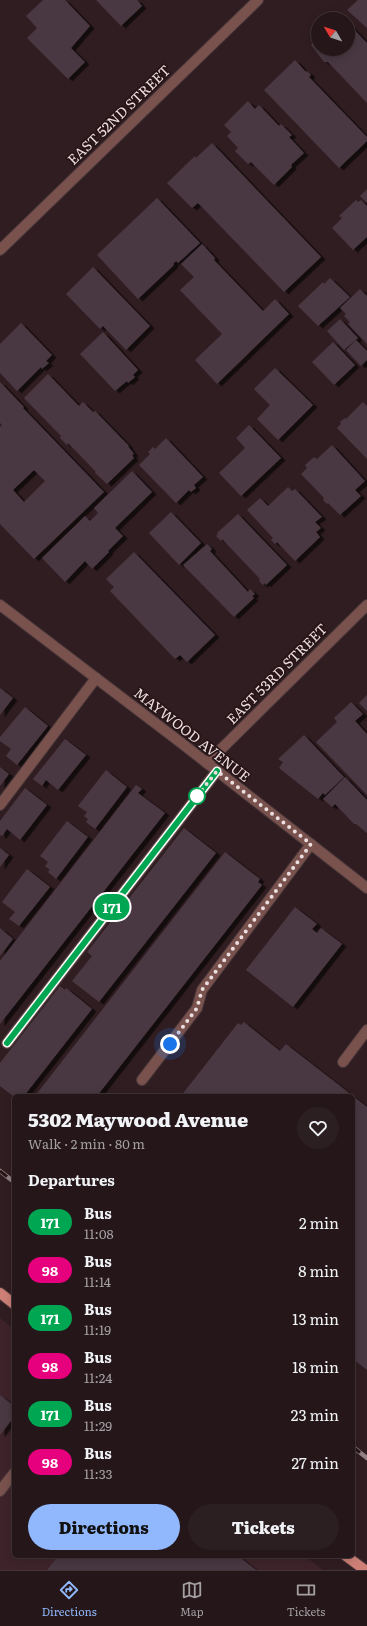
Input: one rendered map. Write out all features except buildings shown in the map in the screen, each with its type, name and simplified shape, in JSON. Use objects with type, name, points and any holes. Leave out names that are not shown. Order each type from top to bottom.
[{"type":"main road","points":[[0,1293],[12,1302]]},
{"type":"main road","points":[[349,1558],[365,1570]]},
{"type":"street","name":"EAST 52ND STREET","points":[[0,250],[258,0]]},
{"type":"street","name":"MAYWOOD AVENUE","points":[[0,605],[367,888]]},
{"type":"street","name":"EAST 53RD STREET","points":[[206,763],[367,605]]},
{"type":"street","points":[[0,805],[96,678]]},
{"type":"street","points":[[7,1043],[217,771]]},
{"type":"street","points":[[142,1080],[197,1008],[202,990],[311,844]]},
{"type":"street","points":[[343,1062],[367,1030]]},
{"type":"street","points":[[0,1491],[12,1476]]},
{"type":"shaded area","points":[[0,1318],[12,1327],[12,1558],[308,1558],[323,1570],[0,1570]]},
{"type":"railway","points":[[0,1171],[12,1180]]},
{"type":"railway","points":[[355,1449],[367,1458]]},
{"type":"bus line","name":"171","points":[[7,1043],[217,771]]},
{"type":"route","points":[[170,1044],[197,1008],[202,990],[311,844],[217,771],[197,796]]}]
